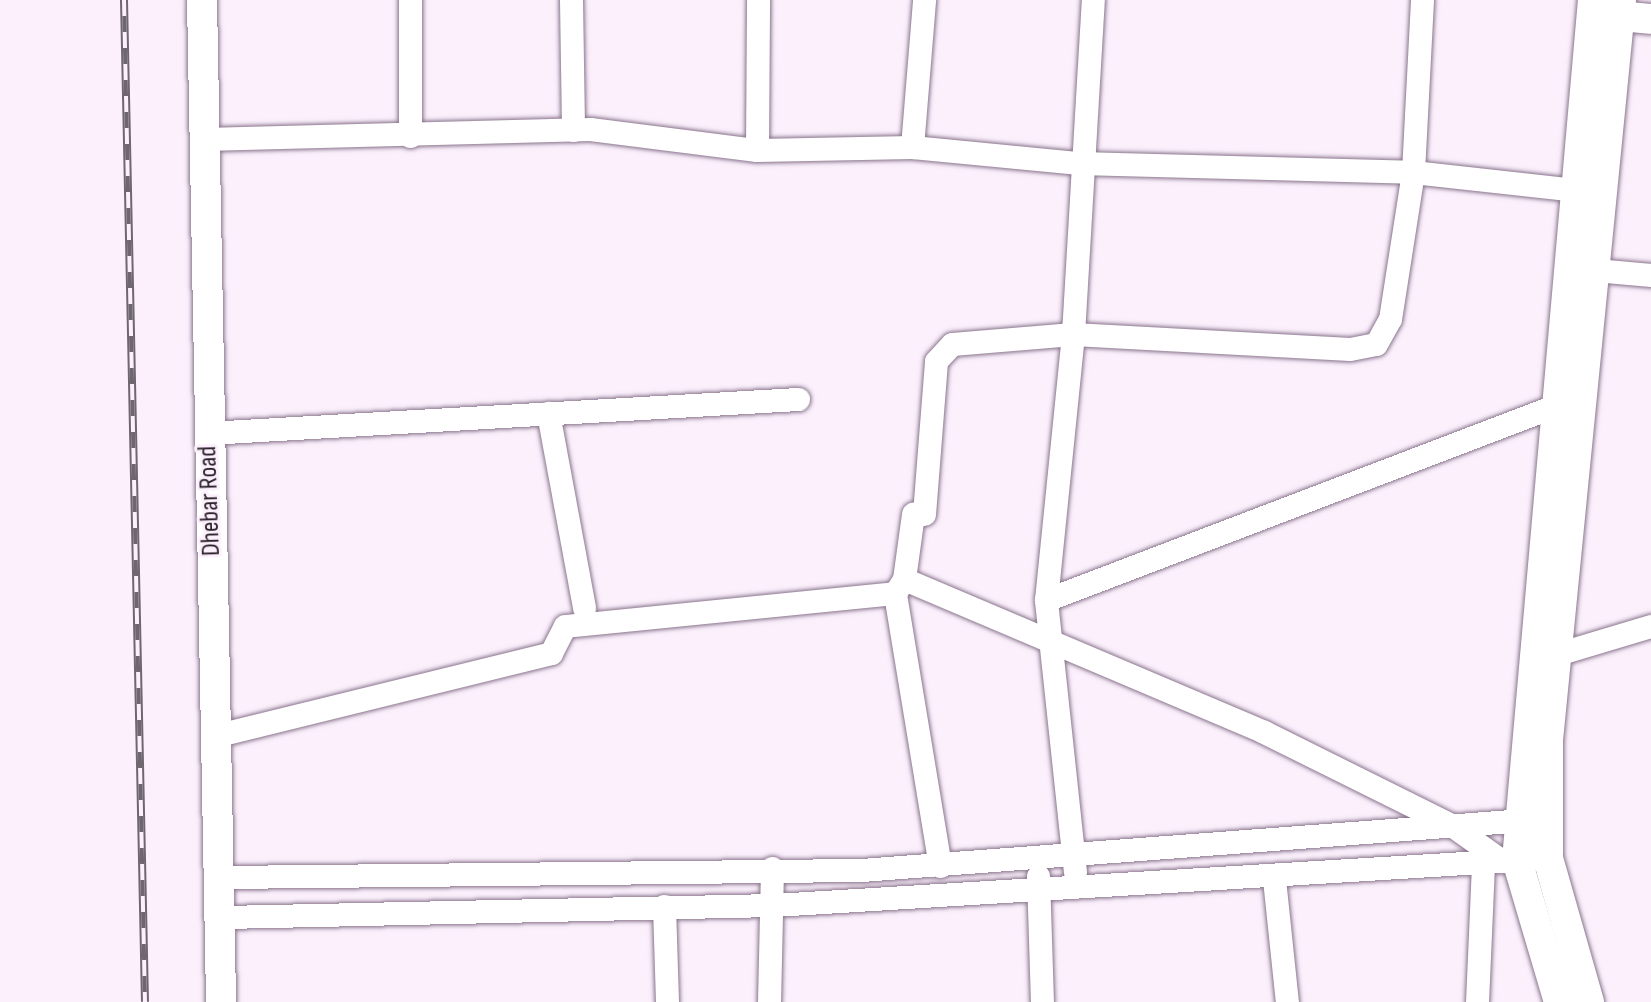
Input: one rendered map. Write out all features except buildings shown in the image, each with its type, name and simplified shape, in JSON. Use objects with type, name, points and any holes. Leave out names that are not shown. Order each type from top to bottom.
[{"type":"street","name":"Dhebar Road","points":[[202,0],[208,433],[224,917],[221,1002]]},
{"type":"street","points":[[410,0],[410,136]]},
{"type":"street","points":[[571,0],[573,130]]},
{"type":"street","points":[[757,150],[758,0]]},
{"type":"street","points":[[912,147],[924,0]]},
{"type":"street","points":[[1076,889],[1046,600],[1073,334],[1079,163],[1093,0]]},
{"type":"street","points":[[940,866],[899,586],[919,514],[936,361],[943,349],[1073,334],[1350,349],[1376,344],[1390,319],[1413,172],[1422,0]]},
{"type":"street","points":[[1589,1002],[1548,858],[1534,819],[1546,658],[1557,405],[1589,192],[1606,7],[1651,19]]},
{"type":"street","points":[[204,139],[573,130],[757,150],[912,147],[1079,163],[1413,172],[1589,192]]},
{"type":"street","points":[[1546,658],[1595,270],[1589,192]]},
{"type":"street","points":[[1595,270],[1651,275]]},
{"type":"street","points":[[208,433],[797,399]]},
{"type":"street","points":[[1046,600],[1557,405]]},
{"type":"street","points":[[548,413],[584,608]]},
{"type":"street","points":[[218,735],[551,653],[565,626],[899,586],[1051,641],[1264,732],[1453,826],[1501,861],[1559,1002]]},
{"type":"street","points":[[1546,658],[1651,626]]},
{"type":"street","points":[[222,877],[940,866],[1074,858],[1534,819]]},
{"type":"street","points":[[1477,1002],[1501,861],[1534,819]]},
{"type":"street","points":[[224,917],[774,905],[1274,879],[1548,858]]},
{"type":"street","points":[[1038,860],[1042,1002]]},
{"type":"street","points":[[769,1002],[774,905],[772,868]]},
{"type":"street","points":[[1274,879],[1287,1002]]},
{"type":"street","points":[[664,906],[667,1002]]},
{"type":"railway","points":[[124,0],[145,1002]]}]
